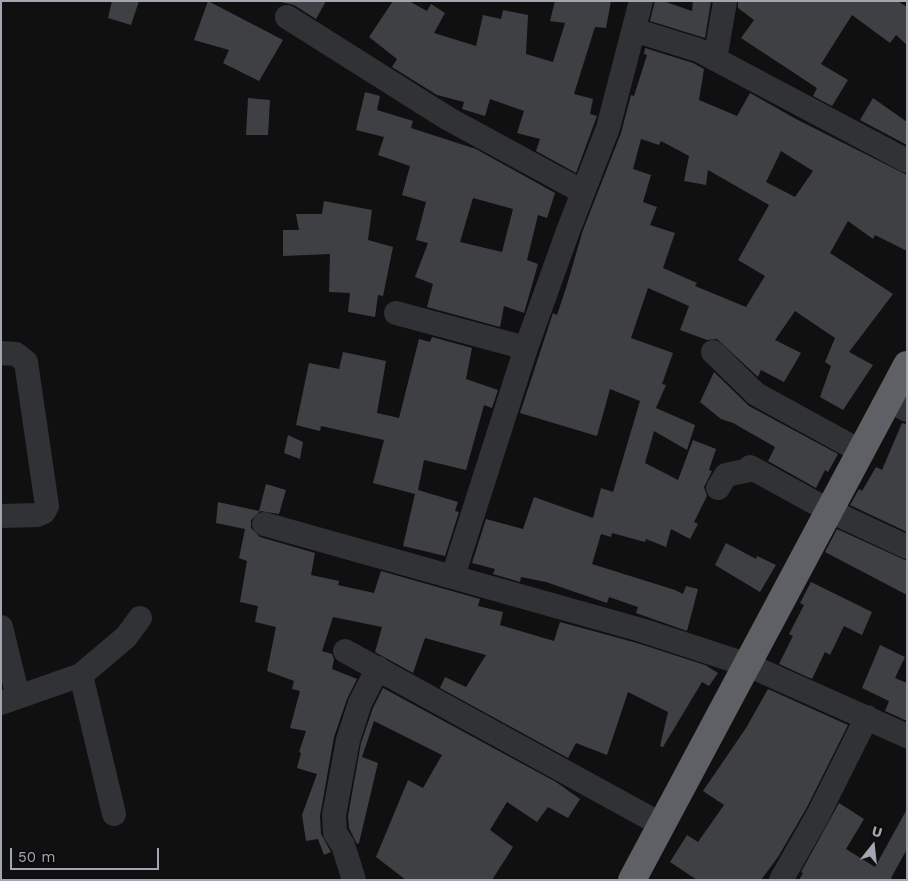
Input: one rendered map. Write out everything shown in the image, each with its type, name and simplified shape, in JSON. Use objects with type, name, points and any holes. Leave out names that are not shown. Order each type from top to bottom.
[{"type":"highway","points":[[632,880],[748,665],[860,451],[897,405],[907,366]]},
{"type":"street","points":[[454,576],[526,348],[608,128],[641,1]]},
{"type":"street","points":[[715,59],[725,2]]},
{"type":"street","points":[[296,22],[447,118],[583,192]]},
{"type":"street","points":[[634,30],[698,50],[907,161]]},
{"type":"street","points":[[396,313],[526,348]]},
{"type":"street","points":[[713,352],[756,394],[860,451]]},
{"type":"street","points":[[1,353],[16,354],[26,362],[47,506],[44,512],[37,515],[1,516]]},
{"type":"street","points":[[718,488],[726,476],[752,468],[828,510],[907,547]]},
{"type":"street","points":[[264,524],[641,630],[748,665],[907,736]]},
{"type":"street","points":[[1,627],[10,700],[81,675],[126,637],[140,618]]},
{"type":"street","points":[[345,651],[662,826]]},
{"type":"street","points":[[354,880],[343,845],[335,833],[334,815],[348,740],[360,703],[378,668]]},
{"type":"street","points":[[81,675],[114,814]]},
{"type":"street","points":[[781,880],[818,815],[867,717]]},
{"type":"building","points":[[112,1],[139,1],[131,25],[108,18]]},
{"type":"building","points":[[208,1],[283,40],[259,81],[223,63],[229,50],[194,40]]},
{"type":"building","points":[[276,1],[326,1],[316,19],[294,5]]},
{"type":"building","points":[[393,1],[409,1],[427,11],[431,4],[445,13],[434,33],[476,46],[483,15],[501,19],[503,10],[528,15],[526,54],[553,62],[565,23],[550,21],[555,1],[611,1],[606,28],[595,27],[574,94],[593,99],[590,114],[597,116],[576,173],[536,151],[540,139],[517,133],[524,111],[490,99],[485,116],[462,109],[464,102],[437,95],[392,67],[397,59],[369,37]]},
{"type":"building","points":[[655,1],[663,1],[692,11],[693,1],[711,1],[705,38],[650,21]]},
{"type":"building","points":[[738,1],[898,1],[907,7],[907,45],[896,35],[890,43],[852,15],[821,64],[848,80],[832,106],[813,96],[817,88],[741,38],[754,20],[738,8]]},
{"type":"building","points":[[645,48],[693,63],[704,69],[699,100],[737,116],[750,93],[796,119],[907,175],[907,251],[875,235],[873,239],[848,221],[830,253],[893,294],[849,352],[873,365],[843,410],[820,397],[831,366],[825,362],[835,338],[795,311],[775,340],[801,353],[784,382],[761,370],[758,377],[717,339],[707,340],[680,330],[689,306],[648,288],[631,338],[673,353],[662,384],[666,385],[656,408],[695,425],[687,450],[654,431],[645,463],[678,480],[693,440],[716,449],[709,470],[712,471],[704,487],[707,496],[694,522],[698,524],[690,539],[671,529],[666,547],[646,539],[645,542],[612,533],[611,537],[601,534],[592,564],[683,594],[686,586],[698,589],[687,631],[636,613],[638,607],[609,597],[607,603],[546,582],[521,577],[520,582],[493,574],[495,569],[472,563],[486,519],[523,529],[534,497],[593,518],[601,488],[613,492],[640,401],[610,389],[597,436],[520,413],[553,313],[557,315],[583,230],[621,133],[631,95],[634,96],[647,55],[644,54]],"holes":[[[641,139],[659,145],[661,141],[689,156],[684,181],[706,185],[708,170],[769,205],[738,260],[765,276],[746,307],[695,286],[697,283],[663,268],[675,233],[650,225],[657,207],[643,202],[651,175],[633,169]],[[781,151],[813,171],[795,197],[766,182]]]},
{"type":"building","points":[[365,92],[380,96],[377,110],[413,121],[411,128],[476,149],[555,193],[547,218],[538,215],[527,260],[538,264],[524,313],[504,306],[500,327],[427,307],[433,284],[415,277],[428,243],[416,240],[426,202],[402,195],[410,166],[378,155],[384,137],[356,130]],"holes":[[[473,198],[513,209],[502,252],[460,242]]]},
{"type":"building","points":[[248,98],[270,100],[268,135],[246,135]]},
{"type":"building","points":[[873,98],[907,122],[907,145],[860,120]]},
{"type":"building","points":[[324,201],[372,210],[368,240],[393,247],[383,296],[378,295],[375,317],[348,312],[350,293],[329,292],[330,254],[283,256],[283,230],[299,230],[296,214],[322,214]]},
{"type":"building","points":[[432,337],[472,348],[466,379],[498,390],[492,408],[484,405],[466,470],[424,460],[418,490],[458,502],[455,511],[459,512],[445,556],[403,546],[415,494],[373,483],[384,440],[321,426],[320,431],[296,425],[309,363],[339,369],[343,352],[386,361],[377,413],[399,418],[419,339],[430,342]]},
{"type":"building","points":[[714,372],[749,406],[838,454],[828,472],[825,470],[816,488],[768,461],[775,447],[733,423],[721,419],[700,402]]},
{"type":"building","points":[[902,423],[907,424],[907,532],[850,505],[859,489],[862,491],[876,467],[882,470]]},
{"type":"building","points":[[288,435],[303,442],[300,459],[284,453]]},
{"type":"building","points":[[266,484],[286,490],[279,514],[260,511],[251,520],[251,528],[260,537],[315,553],[311,575],[339,581],[338,585],[374,593],[381,571],[480,599],[478,606],[503,612],[500,625],[554,641],[560,622],[637,643],[705,665],[718,673],[709,686],[702,682],[663,747],[660,746],[668,712],[628,692],[607,755],[576,743],[568,758],[440,688],[445,677],[466,687],[486,655],[425,638],[413,673],[375,652],[382,627],[333,617],[322,651],[332,654],[334,659],[332,669],[357,679],[347,699],[334,737],[320,816],[321,834],[331,852],[324,855],[318,839],[306,841],[302,815],[317,774],[297,768],[301,753],[299,752],[306,731],[290,728],[300,691],[292,689],[294,681],[267,671],[276,627],[255,622],[258,606],[240,602],[247,561],[239,558],[245,529],[216,523],[218,502],[259,511]]},
{"type":"building","points":[[837,529],[907,561],[907,595],[825,552]]},
{"type":"building","points":[[726,543],[756,559],[757,556],[776,565],[760,592],[715,565]]},
{"type":"building","points":[[811,582],[872,612],[862,635],[844,626],[830,655],[825,652],[812,679],[779,664],[793,636],[789,634],[804,605],[800,603]]},
{"type":"building","points":[[880,645],[905,657],[895,678],[907,683],[907,721],[885,711],[889,701],[862,688]]},
{"type":"building","points":[[383,688],[556,782],[580,799],[568,818],[548,807],[537,822],[507,802],[490,830],[513,847],[492,880],[406,880],[376,857],[408,780],[423,788],[442,755],[374,721],[362,757],[378,763],[359,843],[357,844],[349,828],[348,816],[361,743],[373,708]]},
{"type":"building","points":[[768,689],[848,725],[806,809],[778,857],[761,880],[697,880],[670,862],[687,835],[698,842],[724,805],[703,791],[746,728]]},
{"type":"building","points":[[839,803],[864,819],[846,849],[875,867],[907,809],[907,849],[891,878],[894,880],[799,880],[803,873],[801,872]]}]
